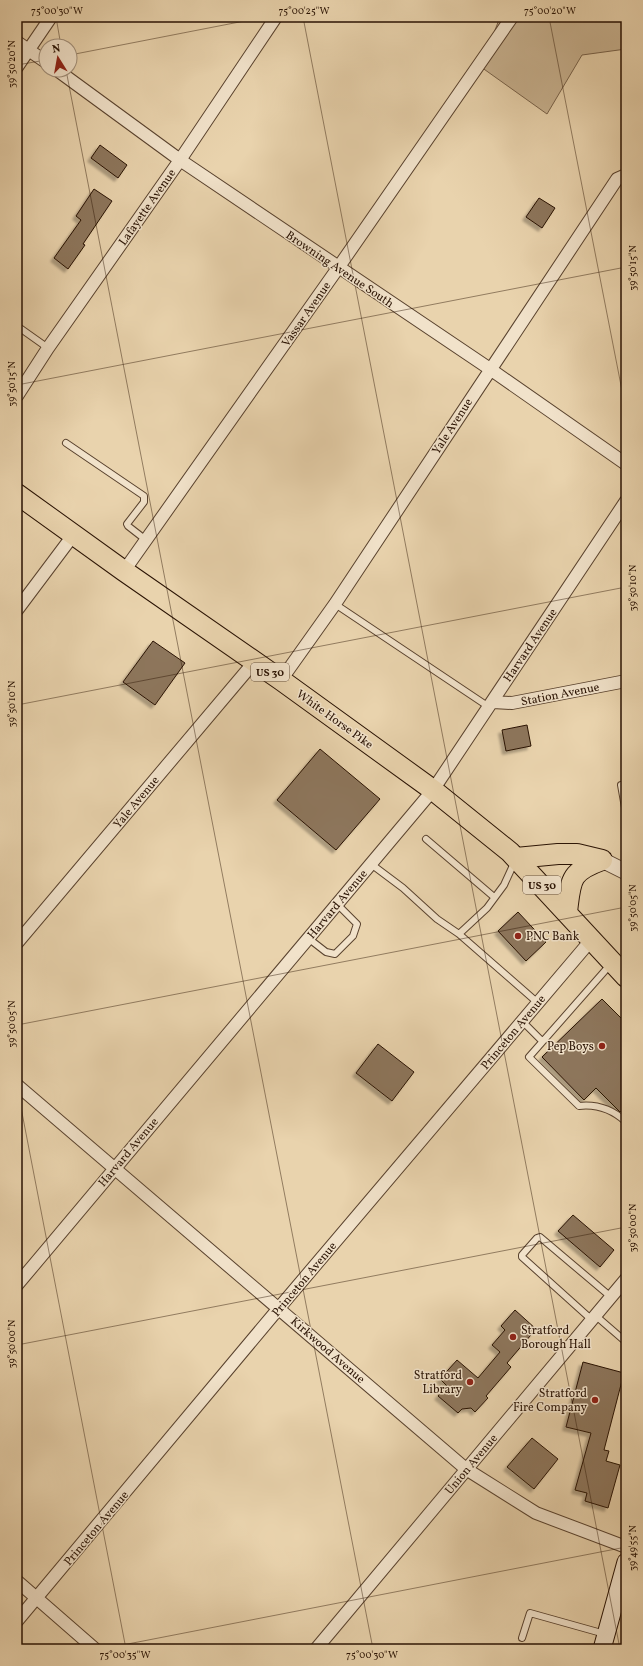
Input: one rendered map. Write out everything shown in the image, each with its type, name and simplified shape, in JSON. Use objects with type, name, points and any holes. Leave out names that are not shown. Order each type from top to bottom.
[{"type":"highway","name":"White Horse Pike","points":[[17,494],[124,571],[281,680],[433,790],[516,858],[626,977]]},
{"type":"highway","points":[[516,858],[558,854],[577,854],[602,860]]},
{"type":"highway","points":[[567,912],[573,878],[582,869],[602,860]]},
{"type":"main road","points":[[604,1642],[626,1562]]},
{"type":"street","points":[[17,67],[51,17]]},
{"type":"street","name":"Lafayette Avenue","points":[[17,396],[48,348],[180,160],[276,17]]},
{"type":"street","name":"Vassar Avenue","points":[[124,571],[338,268],[512,17]]},
{"type":"street","points":[[17,42],[38,56]]},
{"type":"street","name":"Browning Avenue South","points":[[68,78],[180,160],[338,268],[490,369],[626,464]]},
{"type":"street","name":"Yale Avenue","points":[[281,680],[335,604],[490,369],[618,179],[626,176]]},
{"type":"street","name":"Harvard Avenue","points":[[17,1285],[433,790],[626,501]]},
{"type":"street","points":[[17,610],[74,534]]},
{"type":"street","name":"Yale Avenue","points":[[17,944],[255,662]]},
{"type":"street","name":"Station Avenue","points":[[491,705],[512,703],[626,681]]},
{"type":"street","points":[[602,860],[626,872]]},
{"type":"street","name":"Princeton Avenue","points":[[17,1622],[279,1308],[592,939]]},
{"type":"street","name":"Kirkwood Avenue","points":[[17,1085],[466,1469],[536,1513],[626,1547]]},
{"type":"street","name":"Union Avenue","points":[[316,1649],[626,1279]]},
{"type":"street","points":[[17,1581],[95,1649]]},
{"type":"lane","points":[[17,326],[48,348]]},
{"type":"lane","points":[[66,443],[144,496],[144,502],[127,524],[146,540]]},
{"type":"lane","points":[[335,604],[491,705]]},
{"type":"lane","points":[[626,784],[621,785],[626,813]]},
{"type":"lane","points":[[426,839],[494,897]]},
{"type":"lane","points":[[459,934],[487,908],[504,885],[516,858]]},
{"type":"lane","points":[[371,864],[403,888],[437,919],[459,934],[538,1003]]},
{"type":"lane","points":[[308,938],[326,952],[335,954],[353,936],[357,924],[337,904]]},
{"type":"lane","points":[[613,962],[528,1057],[579,1106],[595,1105],[607,1109],[626,1122]]},
{"type":"lane","points":[[522,1021],[542,1041]]},
{"type":"lane","points":[[611,1297],[540,1237],[537,1238],[522,1255],[522,1257],[594,1318],[626,1342]]},
{"type":"lane","points":[[522,1638],[530,1613],[604,1642]]},
{"type":"shaded area","points":[[500,17],[626,17],[626,49],[582,55],[547,114],[481,67]]},
{"type":"building","points":[[100,145],[127,165],[118,178],[91,158]]},
{"type":"building","points":[[94,189],[112,201],[83,244],[85,245],[68,269],[54,258],[81,220],[76,216]]},
{"type":"building","points":[[539,198],[555,208],[542,228],[526,217]]},
{"type":"building","points":[[153,641],[185,663],[155,705],[123,682]]},
{"type":"building","points":[[527,725],[531,746],[506,751],[502,730]]},
{"type":"building","points":[[320,749],[380,799],[336,850],[277,800]]},
{"type":"building","points":[[518,912],[546,942],[526,961],[498,931]]},
{"type":"building","points":[[602,999],[626,1023],[626,1106],[620,1112],[596,1088],[584,1100],[542,1057]]},
{"type":"building","points":[[378,1044],[414,1072],[392,1101],[356,1073]]},
{"type":"building","points":[[573,1215],[614,1250],[600,1267],[558,1231]]},
{"type":"building","name":"Stratford Library","points":[[515,1310],[536,1329],[507,1363],[511,1367],[486,1396],[488,1398],[475,1412],[471,1408],[462,1409],[458,1413],[438,1396],[447,1386],[440,1379],[457,1360],[478,1378],[500,1352],[492,1345],[505,1330],[501,1326]]},
{"type":"building","points":[[583,1362],[624,1373],[604,1450],[609,1451],[606,1461],[620,1465],[608,1508],[585,1501],[587,1493],[575,1490],[591,1433],[566,1427]]},
{"type":"building","points":[[532,1438],[558,1459],[534,1489],[507,1467]]},
{"type":"place","name":"PNC Bank","points":[[518,936]]},
{"type":"place","name":"Pep Boys","points":[[602,1046]]},
{"type":"place","name":"Stratford Borough Hall","points":[[513,1337]]},
{"type":"place","name":"Stratford Library","points":[[470,1382]]},
{"type":"place","name":"Stratford Fire Company","points":[[595,1400]]}]
